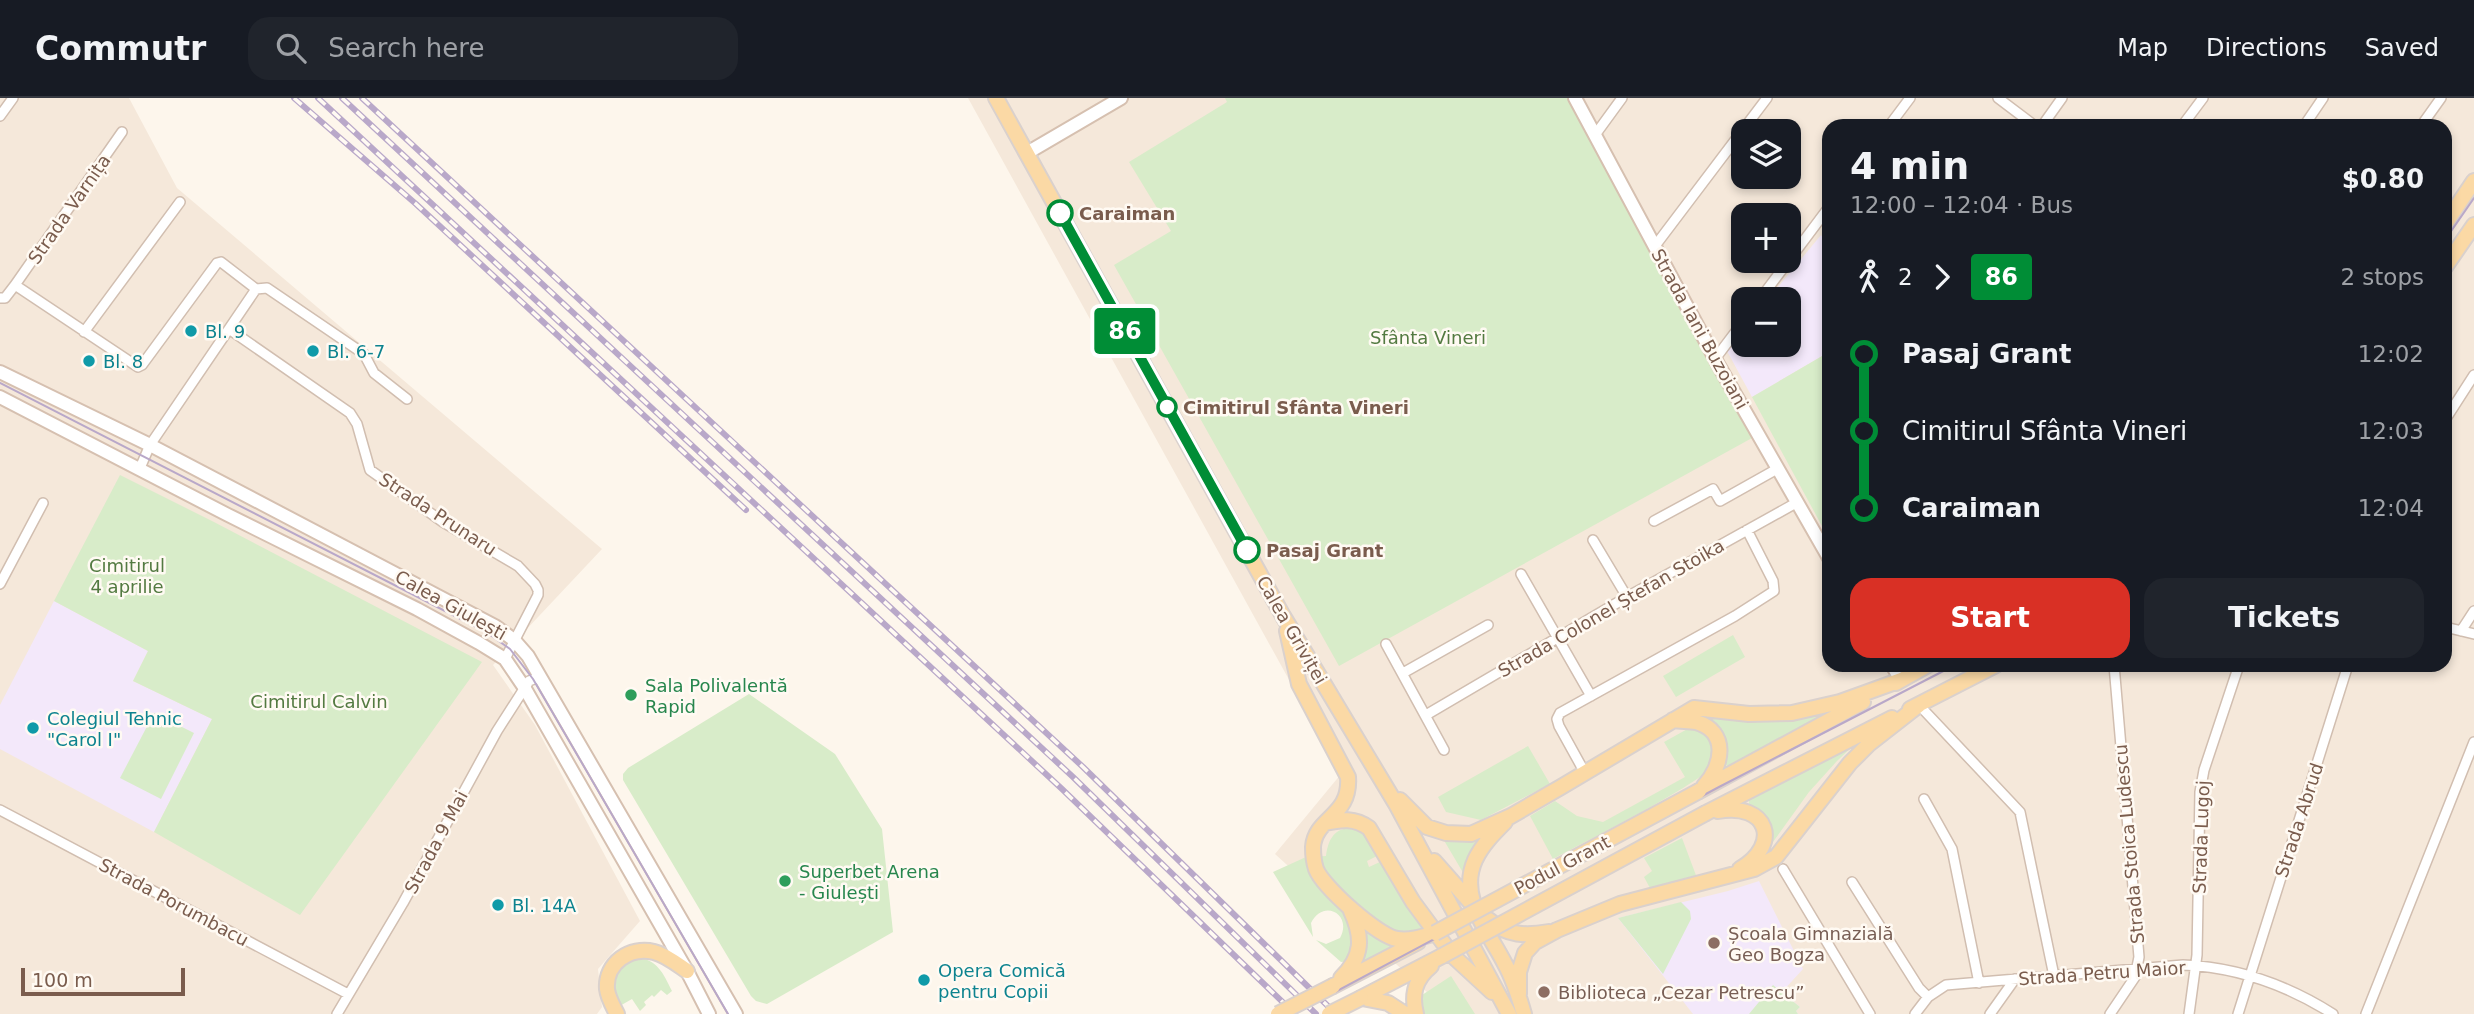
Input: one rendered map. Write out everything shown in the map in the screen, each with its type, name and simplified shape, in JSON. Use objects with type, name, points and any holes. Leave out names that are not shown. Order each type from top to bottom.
[{"type":"main road","name":"Calea Griviței","points":[[996,98],[1283,616],[1416,840],[1509,1014]]},
{"type":"main road","points":[[1027,153],[1121,98]]},
{"type":"main road","name":"Strada Iani Buzoiani","points":[[1575,98],[1716,359],[1822,546]]},
{"type":"main road","points":[[2452,214],[2474,181]]},
{"type":"main road","points":[[2452,257],[2474,225]]},
{"type":"main road","name":"Calea Giulești","points":[[0,372],[150,446],[484,620],[514,640],[528,656],[736,1014]]},
{"type":"main road","name":"Calea Giulești","points":[[0,397],[417,609],[505,660],[524,687],[709,1014]]},
{"type":"main road","points":[[1283,616],[1299,684],[1348,777],[1348,790],[1343,805],[1314,839],[1316,868],[1322,879],[1347,904],[1375,929],[1389,937],[1408,940],[1434,933]]},
{"type":"main road","points":[[1896,672],[1901,680]]},
{"type":"main road","points":[[1382,781],[1427,827],[1456,835],[1471,834],[1511,816],[1694,708],[1768,715],[1816,709],[1901,680],[1915,672]]},
{"type":"main road","points":[[1518,993],[1519,972],[1525,953],[1535,942],[1557,930],[1630,901],[1754,869],[1776,857],[1850,763],[1869,744],[1919,705],[1983,672]]},
{"type":"main road","name":"Podul Grant","points":[[1278,1014],[1699,791],[1901,680]]},
{"type":"main road","name":"Podul Grant","points":[[1329,1014],[1706,813],[1919,705]]},
{"type":"main road","points":[[1673,720],[1705,726],[1719,741],[1720,759],[1717,769],[1699,791]]},
{"type":"main road","points":[[1706,813],[1742,809],[1757,818],[1762,827],[1765,837],[1758,855],[1729,876]]},
{"type":"main road","points":[[1511,816],[1475,859],[1470,884],[1473,906],[1506,966],[1524,1014]]},
{"type":"main road","points":[[1325,823],[1353,821],[1369,828],[1413,902],[1453,956],[1501,1000]]},
{"type":"main road","points":[[1416,840],[1473,906],[1496,927],[1505,931],[1535,934],[1557,930]]},
{"type":"main road","points":[[1333,986],[1354,964],[1360,943],[1356,922],[1347,904]]},
{"type":"main road","points":[[614,1008],[607,986],[607,976],[610,969],[627,954],[644,950],[658,953],[687,971]]},
{"type":"main road","points":[[1416,1014],[1414,997],[1418,980],[1442,956]]},
{"type":"main road","points":[[1361,998],[1388,1003],[1405,1014]]},
{"type":"street","points":[[0,116],[13,98]]},
{"type":"street","points":[[1595,135],[1622,98]]},
{"type":"street","points":[[1654,246],[1767,98]]},
{"type":"street","points":[[1894,119],[1910,98]]},
{"type":"street","points":[[1997,98],[2026,119]]},
{"type":"street","points":[[2047,119],[2062,98]]},
{"type":"street","points":[[2187,119],[2203,98]]},
{"type":"street","points":[[2309,119],[2323,98]]},
{"type":"street","points":[[2426,119],[2441,98]]},
{"type":"street","name":"Strada Varnița","points":[[0,298],[5,298],[15,285],[122,132]]},
{"type":"street","points":[[84,332],[180,202]]},
{"type":"street","points":[[1769,287],[1822,216]]},
{"type":"street","points":[[15,285],[138,367],[217,263],[221,262],[257,289],[267,288],[364,354],[374,373],[407,399]]},
{"type":"street","points":[[140,468],[150,446],[257,289]]},
{"type":"street","name":"Strada Prunaru","points":[[229,329],[350,413],[357,424],[370,470],[443,522],[518,566],[538,590],[538,595],[505,660]]},
{"type":"street","points":[[1716,359],[1731,338]]},
{"type":"street","points":[[2452,409],[2474,375]]},
{"type":"street","points":[[1654,521],[1713,489],[1720,500],[1777,469]]},
{"type":"street","points":[[0,584],[43,503]]},
{"type":"street","name":"Strada Colonel Ștefan Stoika","points":[[1426,715],[1627,597],[1796,503]]},
{"type":"street","points":[[1586,773],[1559,726],[1560,713],[1735,616],[1774,591],[1773,581],[1747,530]]},
{"type":"street","points":[[1593,540],[1627,597]]},
{"type":"street","points":[[1521,573],[1591,695]]},
{"type":"street","points":[[2461,631],[2474,611]]},
{"type":"street","points":[[1403,673],[1488,625]]},
{"type":"street","points":[[2452,629],[2474,634]]},
{"type":"street","points":[[1386,645],[1444,750]]},
{"type":"street","name":"Strada Stoica Ludescu","points":[[2110,1014],[2139,968],[2115,672]]},
{"type":"street","name":"Strada Lugoj","points":[[2189,1014],[2196,966],[2200,792],[2204,770],[2237,672]]},
{"type":"street","name":"Strada Abrud","points":[[2238,1014],[2346,672]]},
{"type":"street","points":[[524,687],[533,679],[541,680]]},
{"type":"street","name":"Strada 9 Mai","points":[[337,1014],[404,903],[497,731],[524,687]]},
{"type":"street","points":[[1919,705],[2020,811],[2054,976]]},
{"type":"street","points":[[2366,1014],[2474,743]]},
{"type":"street","points":[[1924,799],[1952,849],[1979,982]]},
{"type":"street","name":"Strada Porumbacu","points":[[0,810],[348,994]]},
{"type":"street","points":[[1783,869],[1870,1014]]},
{"type":"street","points":[[1852,882],[1919,988],[1928,997]]},
{"type":"street","name":"Strada Petru Maior","points":[[1915,1014],[1928,997],[1945,985],[2139,968],[2196,966],[2249,976],[2287,989],[2333,1014]]},
{"type":"street","points":[[1990,1014],[2015,979]]},
{"type":"shaded area","points":[[0,98],[129,98],[177,188],[602,549],[493,665],[535,725],[640,921],[598,969],[602,1007],[597,1014],[0,1014]]},
{"type":"shaded area","points":[[968,98],[2474,98],[2474,1014],[1451,1014],[1275,854],[1341,774]]},
{"type":"shaded area","points":[[1821,235],[1822,356],[1752,397],[1727,351],[1731,346],[1731,357],[1801,357],[1801,287],[1778,287],[1790,273],[1801,273],[1801,259]]},
{"type":"shaded area","points":[[54,601],[148,651],[133,681],[212,719],[154,832],[0,749],[0,705]]},
{"type":"shaded area","name":"Școala Gimnazială Geo Bogza","points":[[1759,881],[1803,969],[1782,992],[1800,1007],[1796,1011],[1798,1014],[1693,1014],[1618,918]]},
{"type":"green space","name":"Sfânta Vineri","points":[[1225,98],[1570,98],[1752,438],[1339,666],[1114,265],[1171,231],[1129,162],[1227,102]]},
{"type":"green space","points":[[1822,356],[1822,526],[1752,397]]},
{"type":"green space","name":"Cimitirul Calvin","points":[[120,475],[482,662],[300,915],[154,832],[212,719],[133,681],[148,651],[54,601]]},
{"type":"green space","points":[[1733,635],[1745,657],[1676,697],[1663,676]]},
{"type":"green space","name":"Superbet Arena - Giulești","points":[[749,694],[835,754],[882,829],[893,932],[767,1004],[756,1001],[751,996],[623,780],[623,774],[628,768]]},
{"type":"green space","points":[[154,713],[194,733],[161,799],[120,778]]},
{"type":"green space","points":[[1827,713],[1728,766],[1724,764],[1726,747],[1721,736],[1698,716],[1765,721]]},
{"type":"green space","points":[[1691,727],[1697,728],[1715,743],[1713,765],[1705,773],[1666,798],[1553,859],[1530,816],[1555,801],[1577,816],[1603,822],[1685,777],[1664,742]]},
{"type":"green space","points":[[1856,743],[1809,792],[1768,849],[1758,811],[1749,805],[1749,798]]},
{"type":"green space","points":[[1528,746],[1550,784],[1481,820],[1446,812],[1438,797]]},
{"type":"green space","points":[[1348,828],[1361,829],[1379,855],[1367,861],[1369,867],[1382,861],[1423,930],[1369,960],[1341,962],[1316,940],[1326,944],[1340,938],[1343,922],[1340,916],[1329,910],[1316,915],[1311,923],[1313,937],[1273,872],[1306,857],[1326,856],[1332,837]]},
{"type":"green space","points":[[1483,836],[1465,876],[1442,837]]},
{"type":"green space","points":[[1682,838],[1697,878],[1650,888],[1644,877],[1652,871],[1644,858]]},
{"type":"green space","points":[[1681,902],[1690,911],[1691,919],[1663,974],[1618,918]]},
{"type":"green space","points":[[636,957],[655,964],[672,991],[667,995],[661,990],[654,997],[652,995],[644,1002],[646,1005],[640,1011],[632,999],[618,1007],[612,986],[619,966]]},
{"type":"green space","points":[[1451,976],[1475,1014],[1423,1014],[1419,997]]},
{"type":"green space","points":[[1773,985],[1800,1007],[1796,1011],[1798,1014],[1749,1014]]},
{"type":"tram line","points":[[2452,230],[2474,198]]},
{"type":"tram line","points":[[0,383],[486,632],[510,649],[533,679],[728,1014]]},
{"type":"tram line","points":[[1294,1014],[1719,787],[1941,672]]},
{"type":"railway","points":[[294,98],[416,204],[746,510]]},
{"type":"railway","points":[[318,98],[1062,789],[1295,1014]]},
{"type":"railway","points":[[342,98],[1073,777],[1316,1014]]},
{"type":"railway","points":[[362,98],[1083,767],[1336,1014]]},
{"type":"bus line","name":"86","points":[[1060,213],[1247,550]]},
{"type":"place","name":"Caraiman","points":[[1060,213]]},
{"type":"place","name":"Bl. 9","points":[[191,331]]},
{"type":"place","name":"Bl. 6-7","points":[[313,351]]},
{"type":"place","name":"Bl. 8","points":[[89,361]]},
{"type":"place","name":"Cimitirul Sfânta Vineri","points":[[1167,407]]},
{"type":"place","name":"Pasaj Grant","points":[[1247,550]]},
{"type":"place","name":"Sala Polivalentă Rapid","points":[[631,695]]},
{"type":"place","name":"Colegiul Tehnic \"Carol I\"","points":[[33,728]]},
{"type":"place","name":"Superbet Arena - Giulești","points":[[785,881]]},
{"type":"place","name":"Bl. 14A","points":[[498,905]]},
{"type":"place","name":"Școala Gimnazială Geo Bogza","points":[[1714,943]]},
{"type":"place","name":"Opera Comică pentru Copii","points":[[924,980]]},
{"type":"place","name":"Biblioteca „Cezar Petrescu”","points":[[1544,992]]},
{"type":"park label","name":"Cimitirul 4 aprilie","points":[[127,575]]}]
